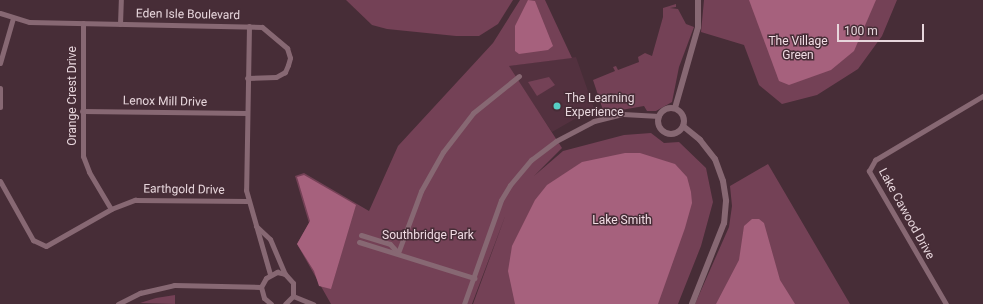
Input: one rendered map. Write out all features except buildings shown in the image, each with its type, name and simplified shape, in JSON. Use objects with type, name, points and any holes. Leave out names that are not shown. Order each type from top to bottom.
[{"type":"street","points":[[120,24],[121,0]]},
{"type":"street","points":[[675,108],[698,27],[698,0]]},
{"type":"street","name":"Eden Isle Boulevard","points":[[0,13],[29,22],[249,26],[247,78],[248,201],[270,274]]},
{"type":"street","points":[[0,63],[13,18]]},
{"type":"street","name":"Orange Crest Drive","points":[[83,23],[82,111],[84,160],[111,209]]},
{"type":"street","points":[[247,78],[280,76],[288,65],[290,58],[287,48],[270,31],[262,27],[249,26]]},
{"type":"street","points":[[398,253],[421,191],[443,152],[473,113],[519,76]]},
{"type":"street","points":[[0,88],[0,107]]},
{"type":"street","name":"Lake Cawood Drive","points":[[946,304],[869,171],[876,160],[983,96]]},
{"type":"street","points":[[675,108],[683,117],[683,126],[677,132],[668,134],[659,125],[659,116],[664,110],[675,108]]},
{"type":"street","name":"Lenox Mill Drive","points":[[82,111],[247,113]]},
{"type":"street","points":[[464,304],[501,200],[510,185],[531,160],[556,141],[594,121],[623,114],[659,116]]},
{"type":"street","points":[[683,126],[700,140],[715,159],[723,181],[726,201],[724,223],[692,304]]},
{"type":"street","name":"Earthgold Drive","points":[[0,181],[33,240],[41,246],[50,244],[111,209],[128,202],[146,199],[248,201]]},
{"type":"street","name":"Eden Isle Boulevard","points":[[256,225],[270,239],[285,274],[293,283],[293,296]]},
{"type":"street","points":[[361,235],[390,244],[398,253]]},
{"type":"street","points":[[359,242],[474,278]]},
{"type":"street","points":[[271,304],[264,298],[261,288],[270,274],[285,274]]},
{"type":"street","points":[[118,304],[140,293],[174,285],[261,288]]},
{"type":"street","points":[[285,304],[293,296],[313,304]]},
{"type":"shaded area","points":[[528,0],[535,1],[553,46],[548,50],[519,54],[515,51],[515,26]]},
{"type":"shaded area","points":[[749,0],[876,0],[854,51],[831,70],[789,85],[779,81]]},
{"type":"shaded area","points":[[576,57],[595,111],[580,116],[552,132],[508,66]]},
{"type":"shaded area","name":"Lake Smith","points":[[625,153],[640,153],[675,164],[687,177],[691,192],[692,203],[685,228],[658,304],[515,304],[508,271],[512,246],[535,200],[547,185],[582,162]]},
{"type":"shaded area","points":[[304,175],[356,205],[331,289],[319,286],[314,271],[297,244],[310,221],[297,177]]},
{"type":"shaded area","points":[[752,219],[759,219],[764,223],[780,280],[795,304],[716,304],[739,260],[744,226]]},
{"type":"green space","points":[[346,0],[513,0],[498,24],[479,36],[456,36],[387,29],[372,25]]},
{"type":"green space","name":"Southbridge Park","points":[[520,0],[545,0],[572,58],[509,66],[562,148],[534,176],[563,151],[624,135],[651,133],[664,143],[679,142],[706,168],[713,202],[701,246],[678,304],[473,304],[506,214],[472,304],[331,304],[297,244],[309,223],[295,176],[304,173],[369,211],[398,146],[493,43]]},
{"type":"green space","name":"The Village Green","points":[[704,0],[897,0],[882,36],[858,69],[817,95],[782,104],[759,85],[744,45],[701,32]]},
{"type":"green space","points":[[676,4],[676,7],[670,8],[678,9],[686,24],[694,27],[679,67],[672,102],[656,111],[647,111],[644,106],[604,113],[593,80],[615,71],[613,67],[616,66],[618,70],[639,62],[638,57],[645,53],[652,56],[663,17],[663,8]]},
{"type":"green space","points":[[549,77],[555,85],[537,96],[528,82]]},
{"type":"green space","points":[[768,164],[850,304],[695,304],[729,227],[732,206],[730,186]]},
{"type":"green space","points":[[175,295],[175,304],[140,303],[156,298]]},
{"type":"place","name":"The Learning Experience","points":[[557,106]]}]
